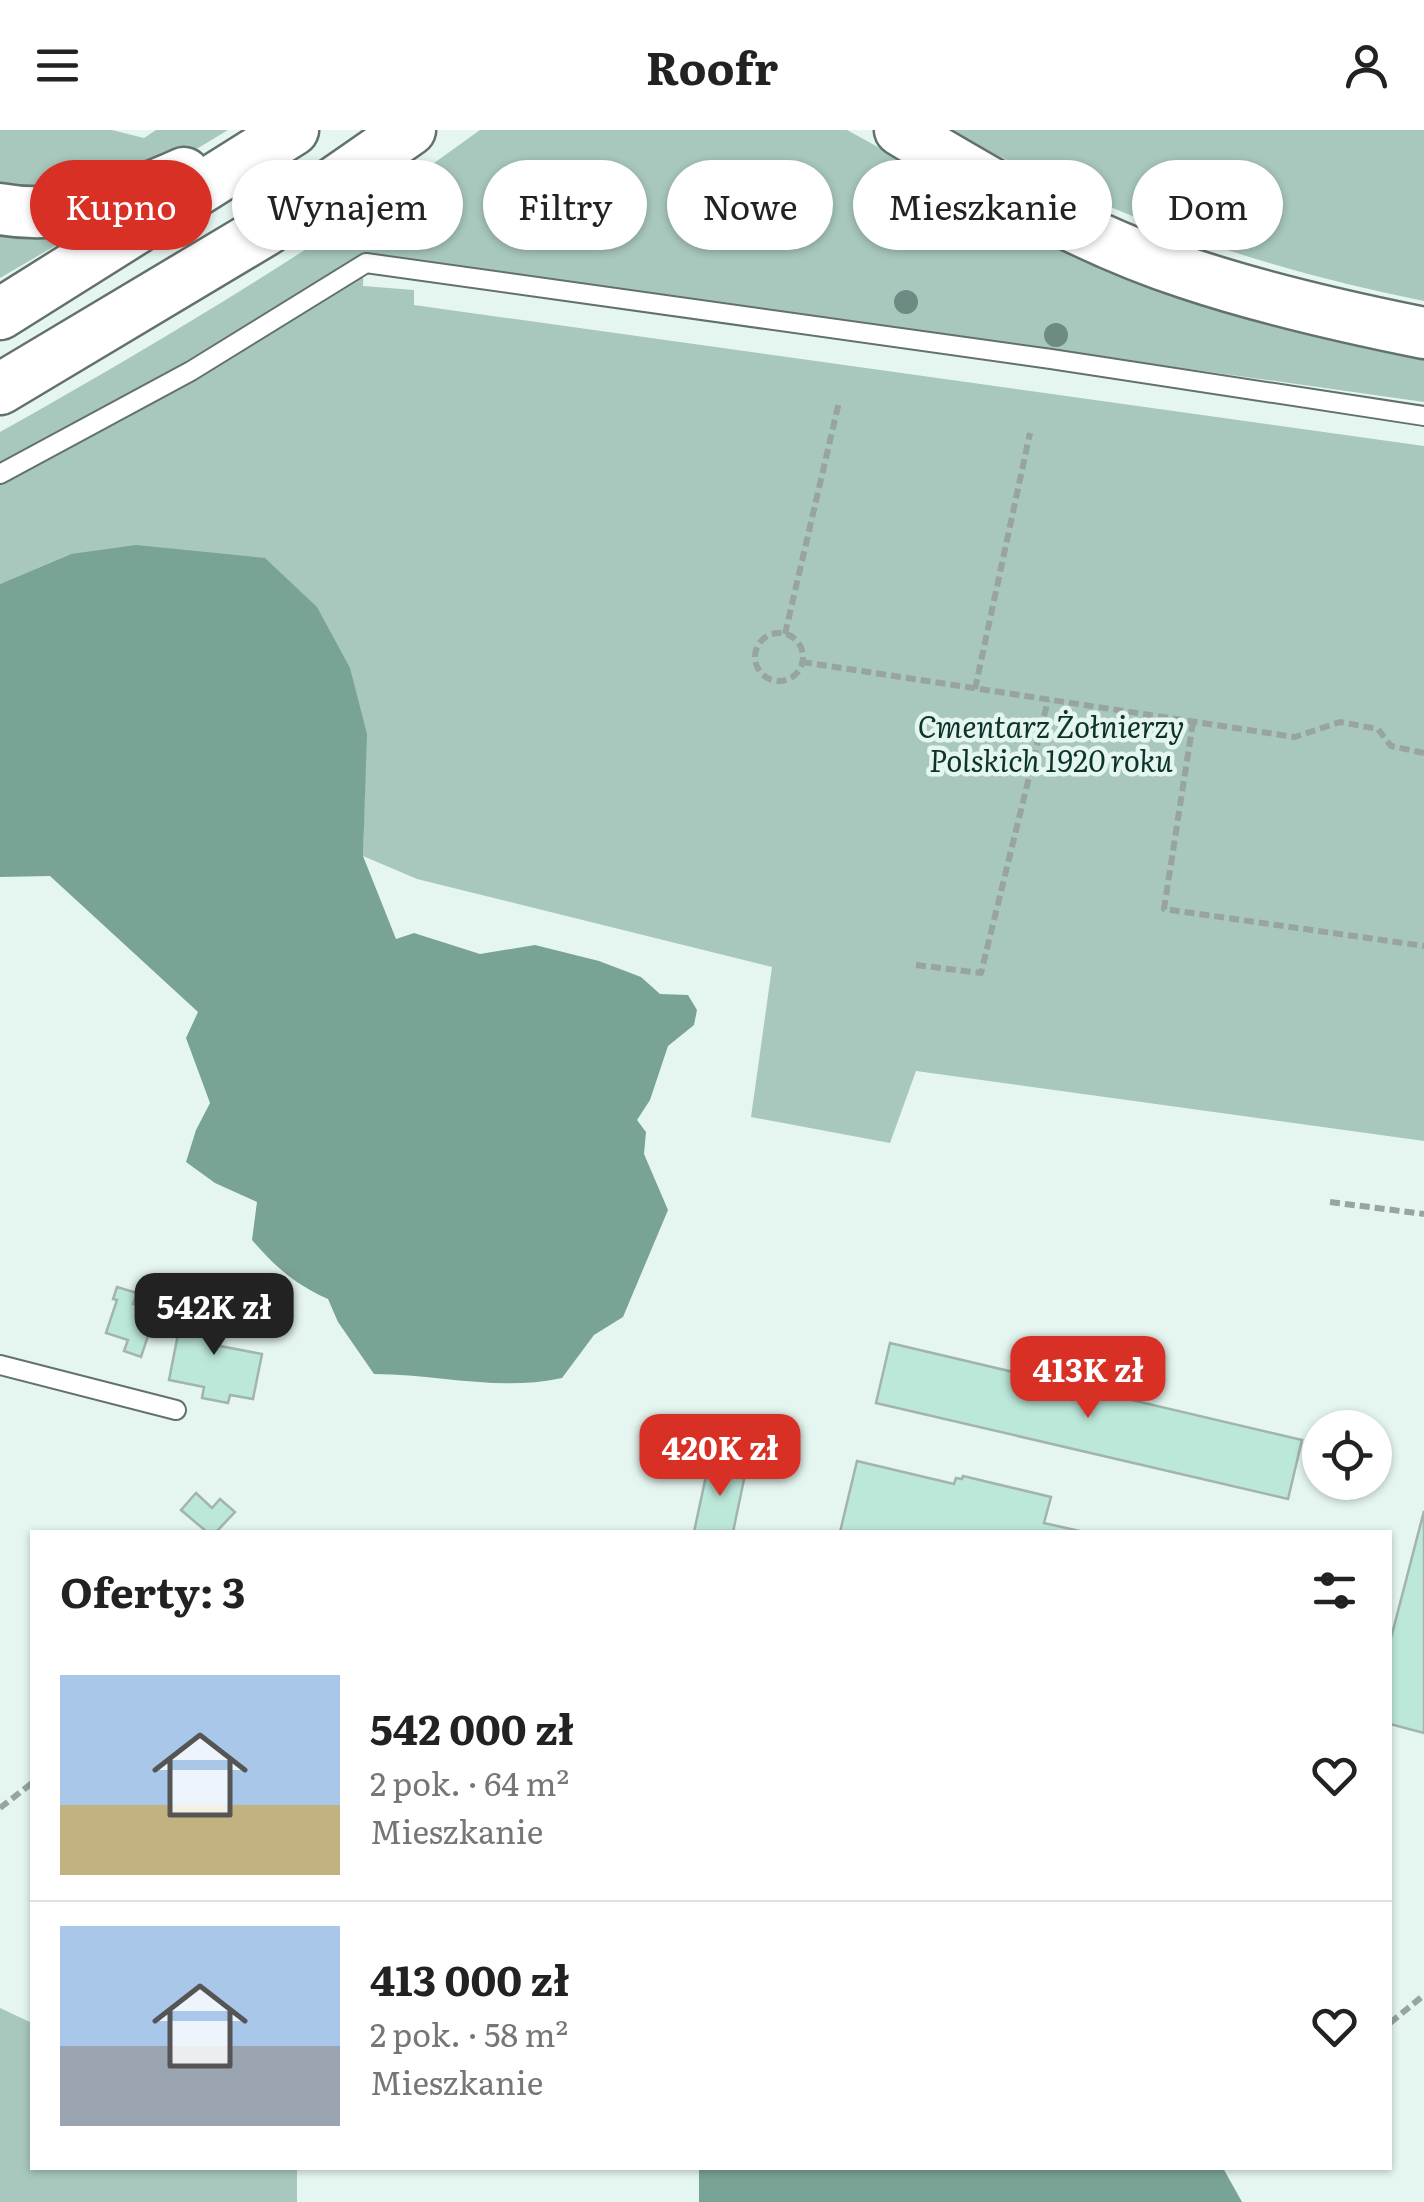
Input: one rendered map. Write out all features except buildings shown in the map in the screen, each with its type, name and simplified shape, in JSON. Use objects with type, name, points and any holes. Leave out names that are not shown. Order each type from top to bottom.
[{"type":"main road","points":[[0,209],[55,214],[98,205],[160,184],[274,130]]},
{"type":"main road","points":[[0,314],[294,130]]},
{"type":"main road","points":[[0,389],[266,230],[410,130]]},
{"type":"main road","points":[[900,130],[1000,191],[1184,272],[1322,313],[1424,334]]},
{"type":"lane","points":[[0,474],[190,371],[366,263],[1051,359],[1424,416]]},
{"type":"lane","points":[[0,1365],[176,1410]]},
{"type":"path","points":[[785,634],[839,402]]},
{"type":"path","points":[[975,690],[1030,432]]},
{"type":"path","points":[[785,634],[798,642],[802,662],[797,672],[782,680],[766,678],[756,666],[755,651],[764,638],[785,634]]},
{"type":"path","points":[[802,662],[1295,738],[1340,722],[1378,730],[1391,746],[1424,752]]},
{"type":"path","points":[[916,965],[981,974],[1048,700]]},
{"type":"path","points":[[1193,722],[1164,910],[1424,946]]},
{"type":"path","points":[[1330,1202],[1424,1214]]},
{"type":"path","points":[[0,1808],[30,1785]]},
{"type":"path","points":[[1392,2020],[1424,1995]]},
{"type":"green space","points":[[0,130],[112,130],[144,138],[156,130],[228,130],[172,160],[30,160],[30,191],[0,193]]},
{"type":"green space","name":"Cmentarz Żołnierzy Polskich 1920 roku","points":[[480,130],[847,130],[901,160],[853,160],[853,250],[1112,250],[1112,247],[1424,352],[1424,402],[364,253],[363,286],[414,290],[414,305],[1424,446],[1424,1141],[916,1071],[890,1143],[751,1117],[772,967],[417,879],[363,856],[366,736],[71,554],[0,584],[0,432],[123,362],[303,250],[463,250],[463,160],[437,160]]},
{"type":"green space","points":[[949,130],[1424,130],[1424,301],[1227,250],[1283,250],[1283,160],[1132,160],[1132,216],[1112,207],[1112,160],[1008,160]]},
{"type":"green space","points":[[0,231],[30,232],[30,250],[48,250],[0,278]]},
{"type":"green space","points":[[0,2008],[30,2022],[30,2170],[297,2170],[297,2202],[0,2202]]},
{"type":"shaded area","points":[[136,545],[265,558],[317,607],[350,668],[367,734],[363,856],[396,939],[414,933],[480,954],[535,945],[599,961],[641,977],[660,994],[688,995],[697,1010],[694,1025],[668,1046],[650,1100],[637,1120],[646,1132],[644,1154],[668,1210],[623,1317],[594,1335],[562,1378],[491,1383],[374,1374],[338,1322],[328,1299],[286,1274],[252,1240],[257,1202],[215,1183],[186,1162],[210,1103],[186,1038],[198,1012],[50,876],[0,877],[0,584],[71,554]]},
{"type":"shaded area","points":[[699,2170],[1224,2170],[1242,2202],[699,2202]]}]
